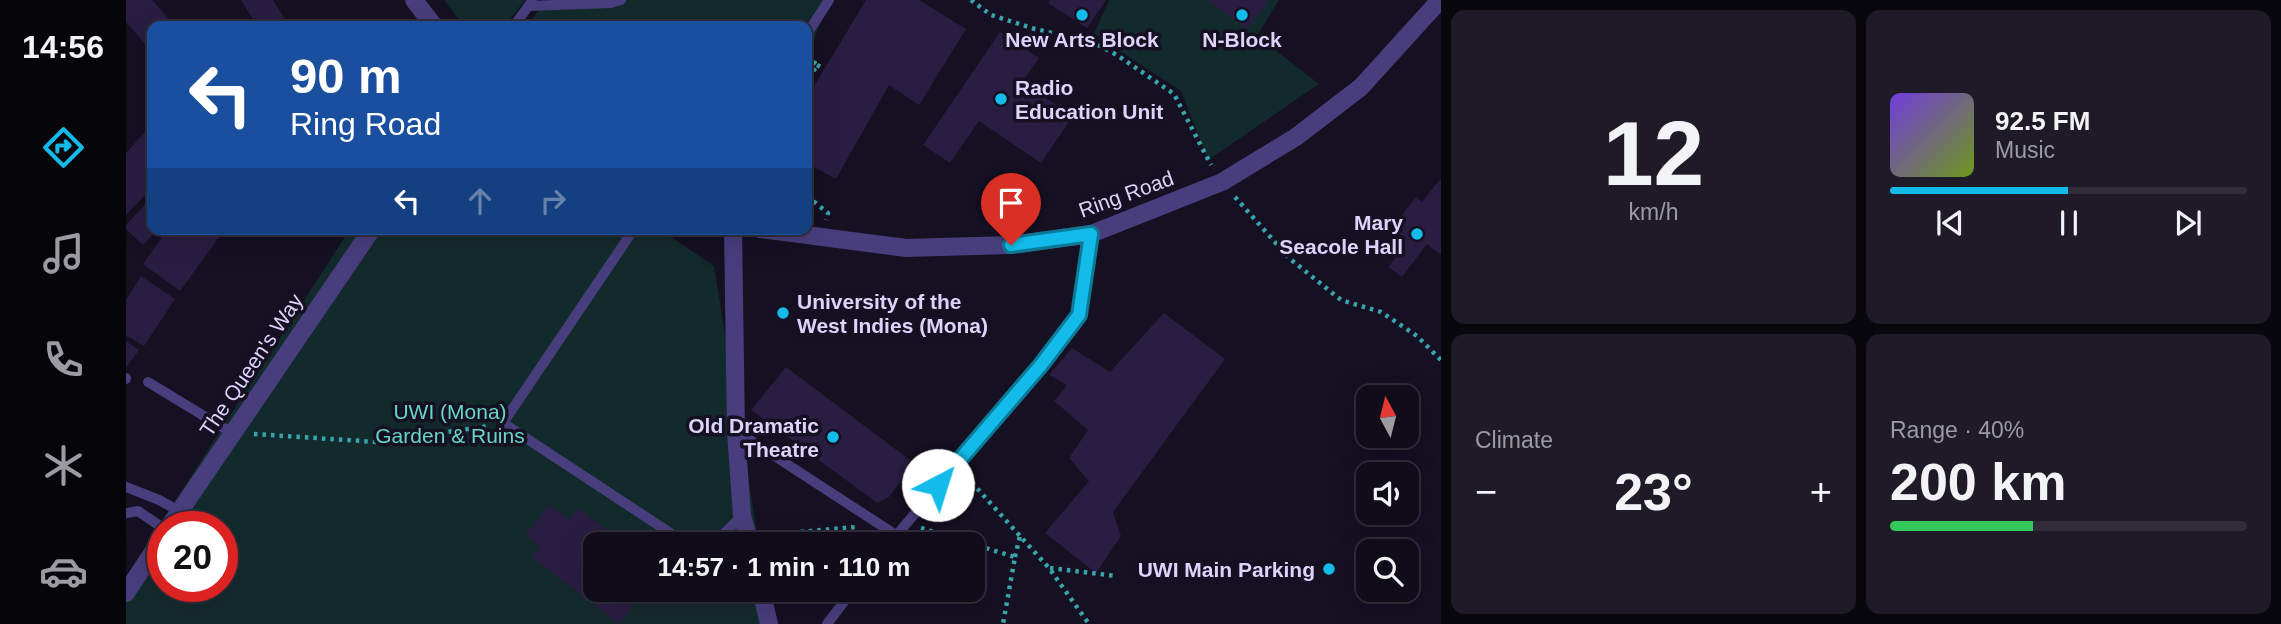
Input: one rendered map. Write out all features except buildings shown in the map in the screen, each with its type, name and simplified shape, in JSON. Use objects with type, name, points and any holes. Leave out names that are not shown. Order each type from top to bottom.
[{"type":"street","points":[[414,0],[430,21]]},
{"type":"street","name":"Ring Road","points":[[806,235],[906,248],[1011,245],[1091,234],[1222,182],[1296,137],[1361,87],[1440,0]]},
{"type":"street","name":"The Queen's Way","points":[[179,511],[368,235]]},
{"type":"street","points":[[733,235],[736,431],[742,516],[746,532]]},
{"type":"street","points":[[126,593],[147,561]]},
{"type":"street","points":[[764,602],[769,624]]},
{"type":"lane","points":[[517,21],[531,3],[621,0]]},
{"type":"lane","points":[[812,26],[829,0]]},
{"type":"lane","points":[[899,532],[1041,365],[1079,315],[1091,234]]},
{"type":"lane","points":[[630,235],[503,424],[669,532]]},
{"type":"lane","points":[[148,382],[232,433]]},
{"type":"lane","points":[[736,431],[892,532]]},
{"type":"lane","points":[[126,487],[179,511]]},
{"type":"lane","points":[[126,513],[138,511],[147,517]]},
{"type":"lane","points":[[725,532],[742,516]]},
{"type":"lane","points":[[827,624],[844,602]]},
{"type":"path","points":[[971,0],[991,15],[1035,29],[1093,42],[1163,86],[1174,94],[1211,166]]},
{"type":"path","points":[[812,60],[824,69]]},
{"type":"path","points":[[812,73],[817,65]]},
{"type":"path","points":[[1235,196],[1289,258],[1341,300],[1381,312],[1417,337],[1441,360]]},
{"type":"path","points":[[812,200],[828,214],[826,221]]},
{"type":"path","points":[[232,433],[377,442],[503,424]]},
{"type":"path","points":[[956,465],[1049,568],[1089,624]]},
{"type":"path","points":[[800,532],[857,527],[863,513]]},
{"type":"path","points":[[904,526],[914,525],[1015,557]]},
{"type":"path","points":[[1003,624],[1020,536]]},
{"type":"path","points":[[1049,568],[1116,576]]},
{"type":"green space","points":[[444,0],[525,0],[509,21],[460,21]]},
{"type":"green space","points":[[546,0],[831,0],[812,43],[812,21],[531,21]]},
{"type":"green space","points":[[1109,0],[1279,0],[1257,36],[1319,84],[1208,160],[1181,91],[1094,34]]},
{"type":"green space","name":"UWI (Mona) Garden & Ruins","points":[[346,235],[668,235],[714,266],[757,532],[583,532],[583,602],[765,602],[767,624],[126,624],[126,577],[147,544],[147,602],[238,602],[238,511],[168,511]]},
{"type":"place","name":"New Arts Block","points":[[1082,15]]},
{"type":"place","name":"N-Block","points":[[1242,15]]},
{"type":"place","name":"Radio Education Unit","points":[[1001,99]]},
{"type":"place","name":"Mary Seacole Hall","points":[[1417,234]]},
{"type":"place","name":"University of the West Indies (Mona)","points":[[783,313]]},
{"type":"place","name":"Old Dramatic Theatre","points":[[833,437]]},
{"type":"place","name":"UWI Main Parking","points":[[1329,569]]},
{"type":"route","points":[[938,485],[1041,365],[1079,315],[1091,234],[1011,245]]}]
